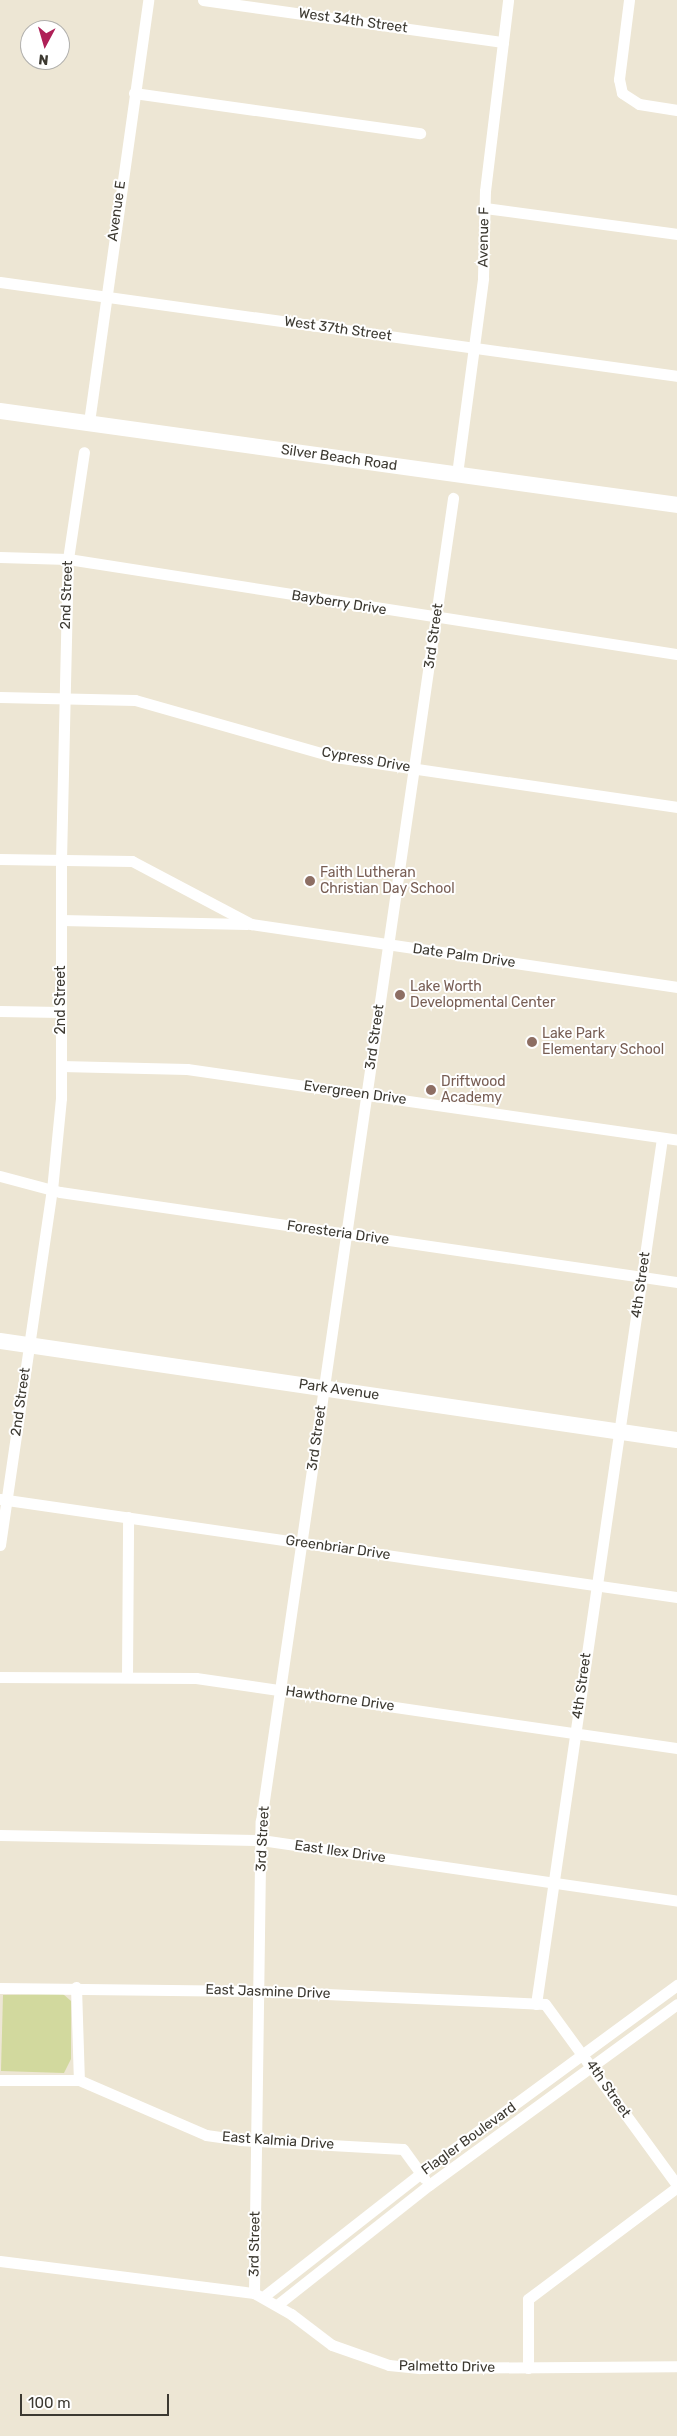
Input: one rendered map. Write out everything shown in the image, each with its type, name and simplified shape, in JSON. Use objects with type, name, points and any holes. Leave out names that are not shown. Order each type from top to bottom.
[{"type":"street","name":"Avenue E","points":[[89,422],[148,0]]},
{"type":"street","name":"West 34th Street","points":[[202,0],[503,42]]},
{"type":"street","name":"Avenue F","points":[[456,474],[483,278],[484,208],[508,0]]},
{"type":"street","points":[[629,0],[619,79],[622,93],[639,104],[677,110]]},
{"type":"street","points":[[134,93],[420,133]]},
{"type":"street","points":[[484,208],[677,234]]},
{"type":"street","name":"West 37th Street","points":[[0,282],[677,376]]},
{"type":"street","name":"Silver Beach Road","points":[[0,411],[677,505]]},
{"type":"street","name":"2nd Street","points":[[0,1545],[3,1499],[29,1345],[52,1190],[61,1066],[61,861],[68,559],[84,452]]},
{"type":"street","name":"3rd Street","points":[[259,2295],[255,2140],[260,1991],[261,1840],[280,1690],[453,498]]},
{"type":"street","name":"Bayberry Drive","points":[[0,557],[68,559],[436,618],[677,654]]},
{"type":"street","name":"Cypress Drive","points":[[0,697],[136,700],[335,757],[677,807]]},
{"type":"street","name":"Date Palm Drive","points":[[0,859],[132,861],[251,924]]},
{"type":"street","name":"Date Palm Drive","points":[[61,920],[251,924],[677,987]]},
{"type":"street","points":[[0,1011],[61,1012]]},
{"type":"street","name":"Evergreen Drive","points":[[61,1066],[187,1069],[677,1140]]},
{"type":"street","name":"4th Street","points":[[662,1138],[536,2004],[545,2004],[677,2186]]},
{"type":"street","name":"Foresteria Drive","points":[[0,1176],[52,1190],[677,1282]]},
{"type":"street","name":"Park Avenue","points":[[0,1341],[677,1440]]},
{"type":"street","name":"Greenbriar Drive","points":[[3,1499],[677,1597]]},
{"type":"street","points":[[127,1678],[128,1517]]},
{"type":"street","name":"Hawthorne Drive","points":[[0,1677],[196,1678],[677,1748]]},
{"type":"street","name":"East Ilex Drive","points":[[0,1835],[261,1840],[677,1901]]},
{"type":"street","name":"Flagler Boulevard","points":[[259,2295],[421,2173],[584,2056],[677,1985]]},
{"type":"street","points":[[76,1987],[79,2080]]},
{"type":"street","name":"East Jasmine Drive","points":[[0,1988],[76,1987],[260,1991],[536,2004]]},
{"type":"street","name":"Flagler Boulevard","points":[[277,2305],[429,2185],[592,2068],[677,2004]]},
{"type":"street","name":"East Kalmia Drive","points":[[0,2080],[79,2080],[206,2135],[255,2140],[403,2149],[429,2185]]},
{"type":"street","points":[[528,2368],[528,2299],[677,2186]]},
{"type":"street","name":"Palmetto Drive","points":[[0,2261],[259,2295],[277,2305],[332,2345],[367,2360],[411,2368],[677,2366]]},
{"type":"green space","points":[[63,1994],[71,2001],[71,2059],[64,2073],[1,2071],[3,1995]]},
{"type":"place","name":"Faith Lutheran Christian Day School","points":[[310,881]]},
{"type":"place","name":"Lake Worth Developmental Center","points":[[400,995]]},
{"type":"place","name":"Lake Park Elementary School","points":[[532,1042]]},
{"type":"place","name":"Driftwood Academy","points":[[431,1090]]}]
